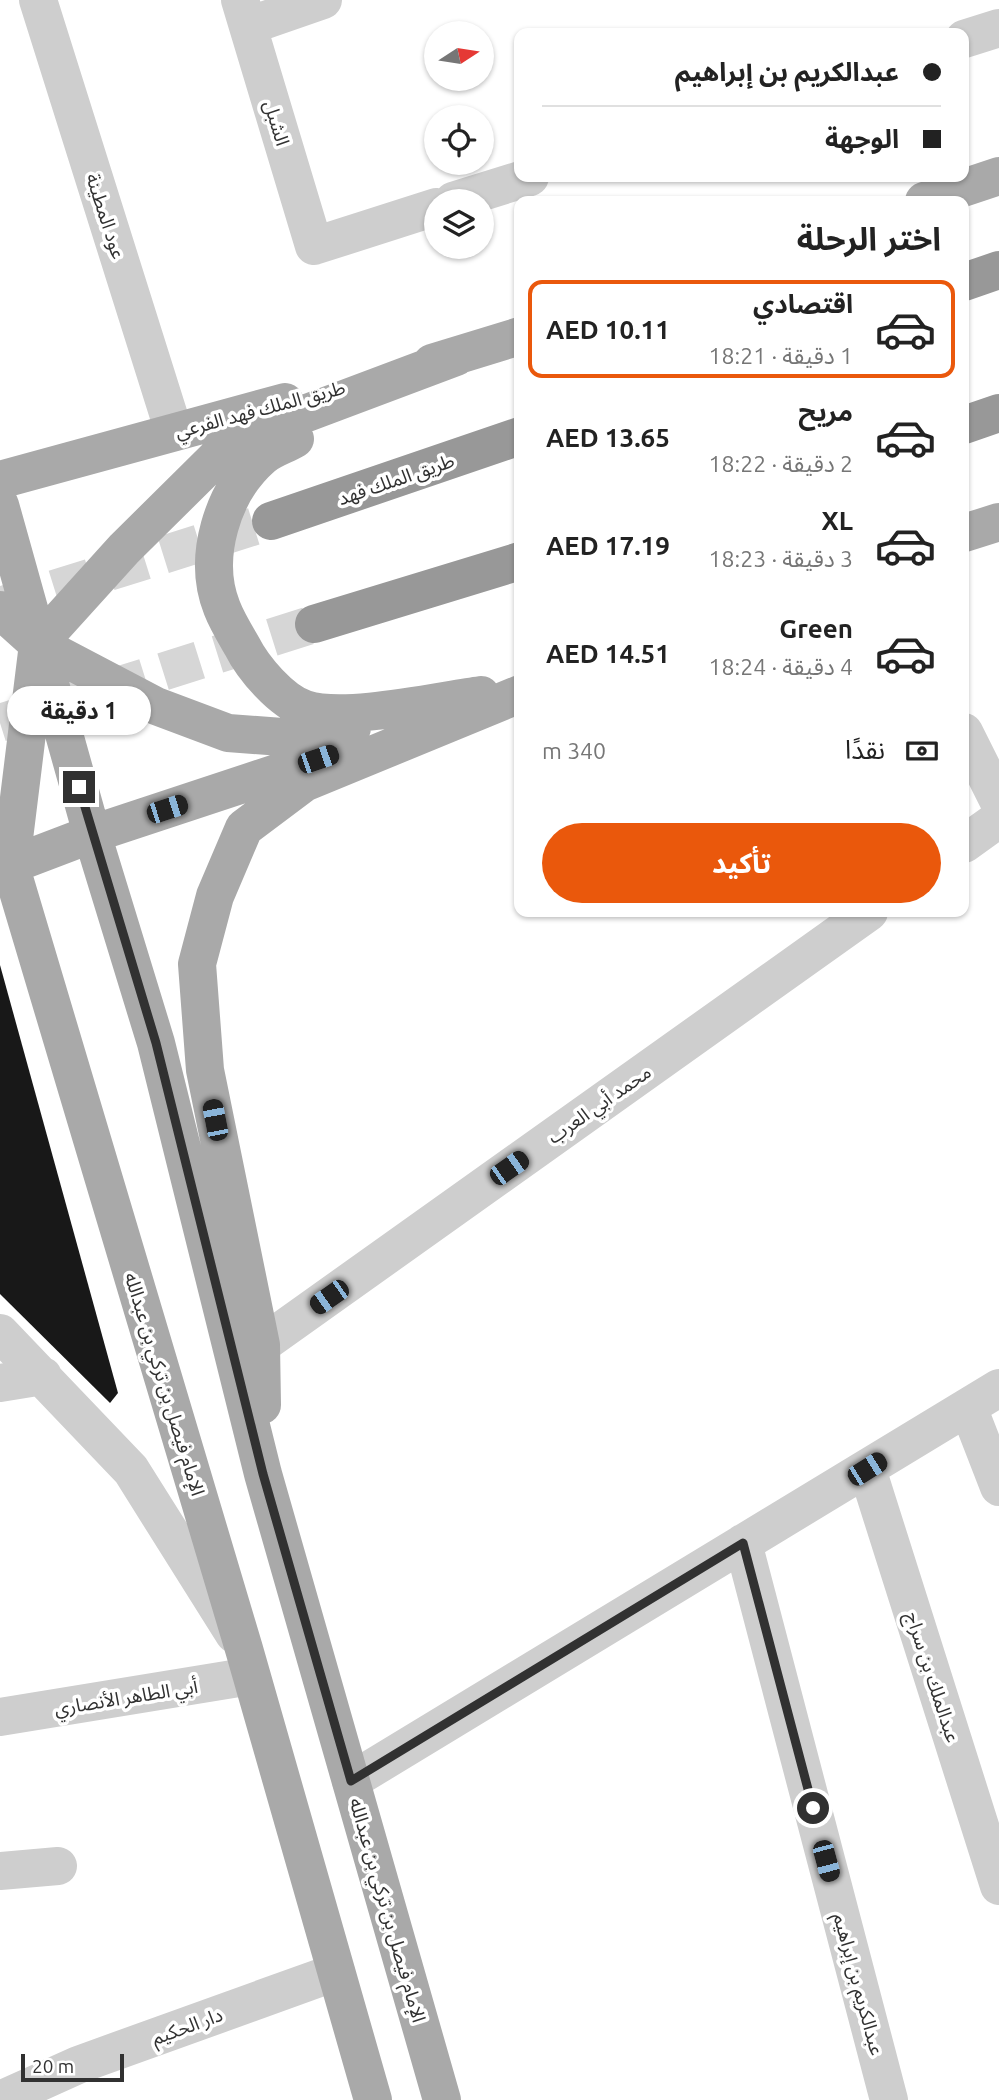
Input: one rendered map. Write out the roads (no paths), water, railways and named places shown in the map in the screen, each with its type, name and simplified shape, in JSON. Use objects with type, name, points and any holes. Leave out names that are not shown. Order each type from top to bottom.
[{"type":"highway","points":[[969,280],[999,270]]},
{"type":"highway","points":[[969,423],[999,413]]},
{"type":"highway","name":"طريق الملك فهد","points":[[271,522],[514,438]]},
{"type":"highway","points":[[314,624],[514,563]]},
{"type":"main road","points":[[939,196],[999,176]]},
{"type":"main road","name":"طريق الملك فهد الفرعي","points":[[0,480],[456,357],[514,338]]},
{"type":"main road","points":[[456,357],[275,425],[222,453],[124,549],[38,644],[27,751],[3,855],[92,834],[514,694]]},
{"type":"main road","points":[[456,357],[265,455],[246,473],[219,527],[214,556],[221,607],[250,661],[271,685],[305,709],[349,713],[514,693]]},
{"type":"main road","name":"الإمام فيصل بن تركي بن عبدالله","points":[[0,505],[92,834],[156,1043],[263,1474],[442,2100]]},
{"type":"main road","points":[[969,531],[999,522]]},
{"type":"main road","points":[[0,610],[38,644],[156,706],[228,733],[282,737],[337,732],[514,693]]},
{"type":"main road","points":[[263,1474],[261,1345],[205,1070],[197,964],[215,896],[244,828],[304,783],[514,695]]},
{"type":"main road","points":[[0,721],[55,782],[92,834]]},
{"type":"main road","name":"الإمام فيصل بن تركي بن عبدالله","points":[[3,855],[247,1662],[373,2100]]},
{"type":"street","name":"عود المطينة","points":[[38,0],[174,432]]},
{"type":"street","points":[[244,13],[323,0]]},
{"type":"street","name":"الشبل","points":[[244,13],[314,246],[424,211]]},
{"type":"street","points":[[969,36],[999,27]]},
{"type":"street","points":[[492,189],[514,182]]},
{"type":"street","points":[[969,742],[999,802]]},
{"type":"street","points":[[969,841],[999,820]]},
{"type":"street","name":"محمد أبي العرب","points":[[261,1345],[862,917]]},
{"type":"street","points":[[0,1333],[131,1471],[247,1662]]},
{"type":"street","points":[[0,1383],[43,1376]]},
{"type":"street","points":[[351,1781],[983,1398],[999,1487]]},
{"type":"street","name":"عبدالملك بن سراج","points":[[867,1469],[999,1886]]},
{"type":"street","name":"عبدالكريم بن إبراهيم","points":[[743,1543],[889,2100]]},
{"type":"street","name":"أبي الطاهر الأنصاري","points":[[0,1717],[247,1662]]},
{"type":"street","points":[[0,1871],[58,1866]]},
{"type":"street","name":"دار الحكيم","points":[[0,2100],[79,2065],[336,1972]]},
{"type":"tunnel","points":[[0,606],[271,521]]},
{"type":"tunnel","points":[[0,723],[314,624]]}]
